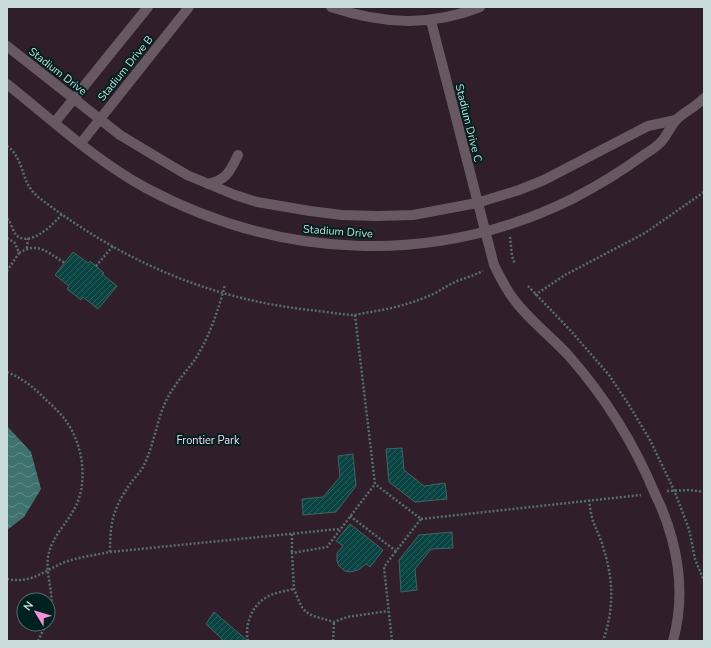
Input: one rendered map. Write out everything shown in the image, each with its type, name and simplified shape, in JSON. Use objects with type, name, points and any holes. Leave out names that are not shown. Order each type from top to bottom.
[{"type":"lane","name":"Stadium Drive B","points":[[55,122],[148,7]]},
{"type":"lane","name":"Stadium Drive B","points":[[81,143],[189,7]]},
{"type":"lane","points":[[331,7],[367,18],[403,22],[431,21],[478,7]]},
{"type":"lane","name":"Stadium Drive C","points":[[431,21],[494,265],[511,295],[532,319],[568,355],[600,393],[644,468],[661,508],[672,538],[679,587],[677,621],[673,641]]},
{"type":"lane","name":"Stadium Drive","points":[[7,46],[120,135],[187,175],[235,195],[257,202],[342,215],[413,215],[477,203],[519,190],[544,180],[648,126],[676,120]]},
{"type":"lane","name":"Stadium Drive","points":[[7,84],[81,143],[132,179],[179,204],[233,225],[281,237],[319,244],[358,246],[382,246],[442,241],[485,231],[532,217],[600,184],[660,144],[676,120],[704,98]]},
{"type":"lane","points":[[208,184],[221,180],[226,176],[238,155]]},
{"type":"path","points":[[7,146],[16,155],[26,181],[33,192],[62,214],[113,246],[168,274],[223,294],[290,308],[355,315],[412,302],[430,295],[457,281],[483,272]]},
{"type":"path","points":[[535,295],[565,275],[645,233],[704,192]]},
{"type":"path","points":[[7,219],[9,220],[16,234],[28,238],[42,233],[62,214]]},
{"type":"path","points":[[510,237],[512,256],[515,264]]},
{"type":"path","points":[[7,238],[15,243],[19,253]]},
{"type":"path","points":[[27,248],[28,238]]},
{"type":"path","points":[[96,266],[113,246]]},
{"type":"path","points":[[7,271],[19,253],[27,248],[38,248],[65,263]]},
{"type":"path","points":[[508,259],[512,256]]},
{"type":"path","points":[[110,552],[110,529],[120,500],[142,468],[149,454],[156,426],[166,400],[176,383],[194,361],[201,349],[215,317],[225,285]]},
{"type":"path","points":[[292,553],[327,547],[375,484],[355,315]]},
{"type":"path","points":[[7,372],[26,382],[59,412],[72,431],[78,448],[82,469],[81,488],[78,501],[52,544],[48,556],[47,570],[51,592]]},
{"type":"path","points":[[375,484],[421,520]]},
{"type":"path","points":[[674,490],[689,529],[695,560],[704,581]]},
{"type":"path","points":[[663,491],[697,490],[704,492]]},
{"type":"path","points":[[392,641],[384,567],[421,520],[642,495]]},
{"type":"path","points":[[589,500],[592,520],[603,546],[612,583],[611,601],[603,641]]},
{"type":"path","points":[[350,516],[396,551]]},
{"type":"path","points":[[7,579],[18,581],[26,580],[47,570],[83,557],[110,552],[340,529]]},
{"type":"path","points":[[292,534],[294,589],[299,602],[306,612],[319,618],[334,622],[347,617],[388,611]]},
{"type":"path","points":[[248,641],[246,630],[253,610],[268,596],[294,589]]},
{"type":"path","points":[[333,641],[334,622]]},
{"type":"green space","name":"Frontier Park","points":[[7,7],[704,7],[704,641],[7,641]]},
{"type":"water","points":[[7,426],[31,452],[41,489],[24,517],[7,530]]},
{"type":"building","points":[[73,252],[88,263],[90,261],[104,273],[102,274],[117,286],[98,309],[83,297],[81,300],[67,289],[69,286],[55,275]]},
{"type":"building","points":[[402,448],[404,470],[424,486],[445,483],[447,499],[415,502],[389,482],[386,449]]},
{"type":"building","points":[[353,454],[356,486],[336,512],[303,515],[302,499],[323,497],[340,477],[338,456]]},
{"type":"building","points":[[350,524],[383,550],[370,567],[366,564],[358,570],[350,572],[345,571],[339,566],[337,561],[337,553],[343,546],[336,541]]},
{"type":"building","points":[[452,532],[453,548],[431,549],[415,569],[417,590],[401,592],[399,560],[419,535]]},
{"type":"building","points":[[214,612],[248,641],[224,641],[206,624]]}]
